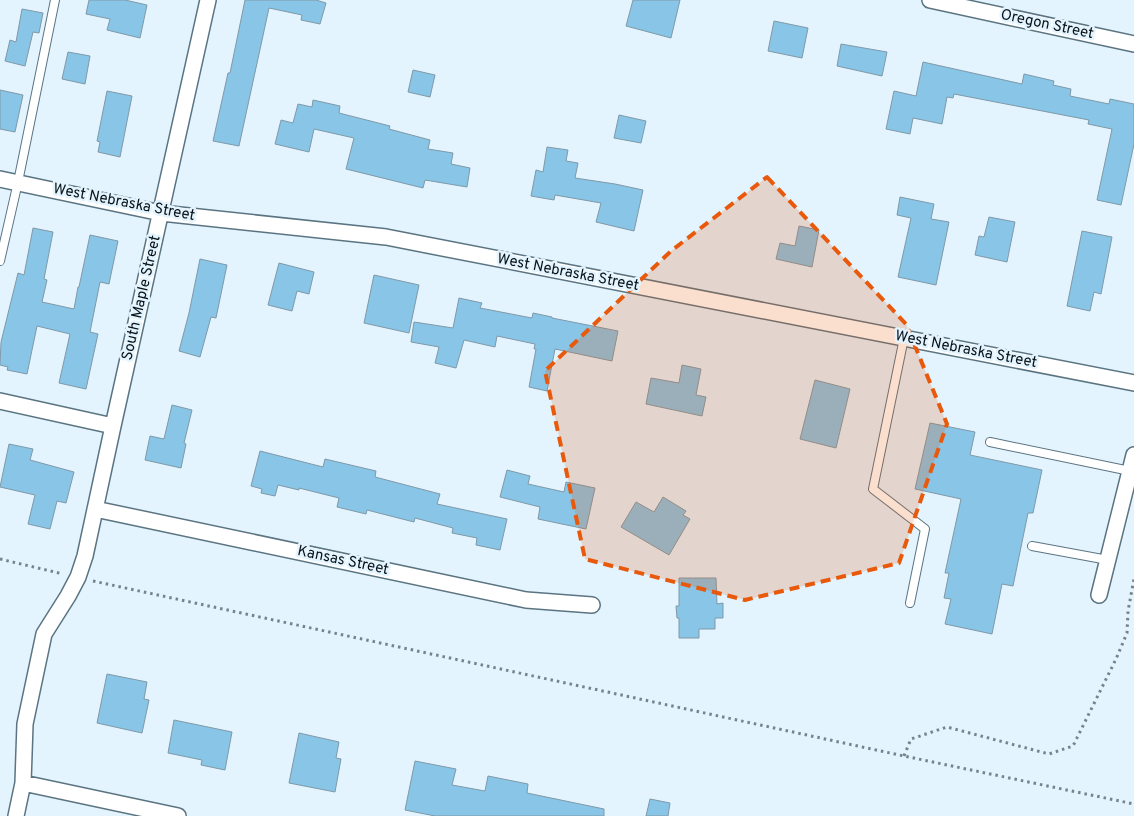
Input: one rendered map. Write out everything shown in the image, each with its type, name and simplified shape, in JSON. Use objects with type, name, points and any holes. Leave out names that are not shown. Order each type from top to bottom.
[{"type":"street","name":"South Maple Street","points":[[16,816],[23,783],[25,724],[44,634],[78,577],[85,556],[208,0]]},
{"type":"street","name":"Oregon Street","points":[[930,0],[1134,44]]},
{"type":"street","name":"West Nebraska Street","points":[[0,179],[161,213],[386,237],[1134,383]]},
{"type":"street","points":[[0,401],[113,426]]},
{"type":"street","points":[[1099,595],[1134,455]]},
{"type":"street","name":"Kansas Street","points":[[95,509],[526,600],[592,605]]},
{"type":"street","points":[[23,783],[178,816]]},
{"type":"lane","points":[[0,261],[55,0]]},
{"type":"lane","points":[[904,338],[873,489],[925,528],[910,602]]},
{"type":"lane","points":[[990,442],[1130,471]]},
{"type":"lane","points":[[1032,546],[1108,560]]},
{"type":"path","points":[[0,559],[904,756],[1134,804]]},
{"type":"path","points":[[904,756],[911,739],[947,728],[1049,754],[1073,746],[1127,633],[1128,611],[1134,580]]},
{"type":"highlighted area","points":[[767,177],[906,324],[947,424],[899,563],[745,600],[585,559],[545,371],[671,251]]},
{"type":"building","points":[[89,0],[125,0],[147,5],[140,38],[107,30],[110,19],[86,14]]},
{"type":"building","points":[[245,0],[316,0],[326,3],[320,24],[301,20],[302,15],[269,8],[239,146],[213,141],[228,73],[230,73]]},
{"type":"building","points":[[633,0],[680,0],[671,38],[626,26]]},
{"type":"building","points":[[22,9],[43,13],[39,33],[33,32],[25,66],[5,61],[10,40],[16,42]]},
{"type":"building","points":[[774,21],[808,28],[802,58],[768,51]]},
{"type":"building","points":[[841,44],[887,52],[882,76],[837,66]]},
{"type":"building","points":[[68,52],[90,56],[85,84],[62,79]]},
{"type":"building","points":[[923,62],[1022,84],[1024,74],[1054,81],[1053,85],[1071,89],[1070,96],[1109,104],[1110,99],[1134,104],[1134,144],[1121,205],[1097,200],[1112,129],[1088,124],[1089,120],[954,94],[953,98],[947,97],[942,124],[913,118],[910,134],[886,129],[894,91],[916,96]]},
{"type":"building","points":[[413,70],[435,75],[430,97],[408,92]]},
{"type":"building","points":[[0,90],[23,95],[15,132],[0,129]]},
{"type":"building","points":[[107,91],[132,96],[120,157],[98,152],[100,142],[97,141]]},
{"type":"building","points":[[313,100],[340,106],[339,113],[390,126],[389,129],[430,140],[428,149],[453,153],[451,164],[470,168],[467,187],[425,180],[423,188],[346,169],[354,138],[314,129],[309,152],[275,144],[281,120],[293,123],[298,104],[312,107]]},
{"type":"building","points":[[619,115],[646,121],[641,143],[614,138]]},
{"type":"building","points":[[547,147],[568,150],[566,161],[578,163],[575,178],[643,190],[634,231],[596,222],[601,203],[555,195],[554,200],[531,196],[536,170],[543,172]]},
{"type":"building","points":[[900,197],[934,204],[931,219],[949,222],[936,285],[898,277],[911,218],[897,215]]},
{"type":"building","points":[[989,217],[1015,222],[1007,262],[975,255],[979,236],[984,237]]},
{"type":"building","points":[[799,226],[819,230],[812,267],[776,259],[780,243],[795,246]]},
{"type":"building","points":[[33,228],[53,232],[44,279],[47,280],[42,302],[74,309],[90,235],[118,241],[109,284],[100,282],[90,332],[98,334],[86,389],[59,383],[70,334],[37,326],[27,374],[7,370],[8,367],[0,365],[1,342],[18,273],[24,275]]},
{"type":"building","points":[[1082,231],[1112,237],[1101,294],[1094,292],[1090,311],[1067,306]]},
{"type":"building","points":[[200,259],[227,265],[216,318],[211,317],[200,357],[179,351]]},
{"type":"building","points":[[279,263],[314,272],[309,294],[297,291],[292,311],[268,305]]},
{"type":"building","points":[[374,275],[419,285],[409,333],[364,323]]},
{"type":"building","points":[[459,298],[482,303],[480,308],[532,318],[533,313],[618,331],[612,361],[555,349],[547,391],[529,387],[536,349],[534,349],[535,344],[497,336],[495,347],[464,340],[456,368],[435,363],[439,347],[411,342],[414,322],[453,328]]},
{"type":"building","points":[[682,365],[701,369],[696,395],[706,397],[702,416],[646,404],[651,378],[679,383]]},
{"type":"building","points":[[815,380],[850,389],[836,448],[800,439]]},
{"type":"building","points":[[172,405],[192,410],[184,443],[186,444],[181,468],[145,460],[150,436],[164,439]]},
{"type":"building","points":[[930,423],[975,432],[970,455],[1042,470],[1033,513],[1028,513],[1013,586],[1002,584],[992,634],[945,624],[951,599],[944,598],[949,573],[945,573],[961,499],[915,489]]},
{"type":"building","points":[[9,444],[33,449],[30,460],[74,472],[66,503],[57,501],[50,529],[28,524],[35,495],[0,487]]},
{"type":"building","points":[[260,451],[323,467],[325,459],[376,471],[375,477],[440,494],[437,504],[507,519],[500,550],[476,545],[477,538],[452,533],[453,528],[415,518],[414,522],[367,510],[366,514],[337,507],[339,498],[299,488],[299,490],[278,485],[275,496],[261,493],[262,489],[251,486]]},
{"type":"building","points":[[507,470],[530,476],[528,484],[564,492],[566,482],[595,488],[586,529],[538,519],[540,507],[500,497]]},
{"type":"building","points":[[663,497],[686,511],[683,515],[690,519],[669,555],[621,527],[636,502],[654,512]]},
{"type":"building","points":[[679,578],[716,578],[717,604],[723,603],[723,618],[715,618],[715,629],[699,629],[699,638],[679,638],[679,618],[677,618],[676,606],[679,606]]},
{"type":"building","points":[[107,674],[147,682],[144,699],[149,700],[142,733],[97,723]]},
{"type":"building","points":[[174,720],[232,732],[225,770],[201,765],[202,760],[168,753]]},
{"type":"building","points":[[299,733],[339,742],[336,758],[341,759],[335,792],[289,783]]},
{"type":"building","points":[[415,761],[456,769],[452,785],[485,791],[488,776],[528,784],[527,793],[604,809],[604,816],[435,816],[405,810]]},
{"type":"building","points":[[650,799],[670,803],[668,816],[646,816]]}]
